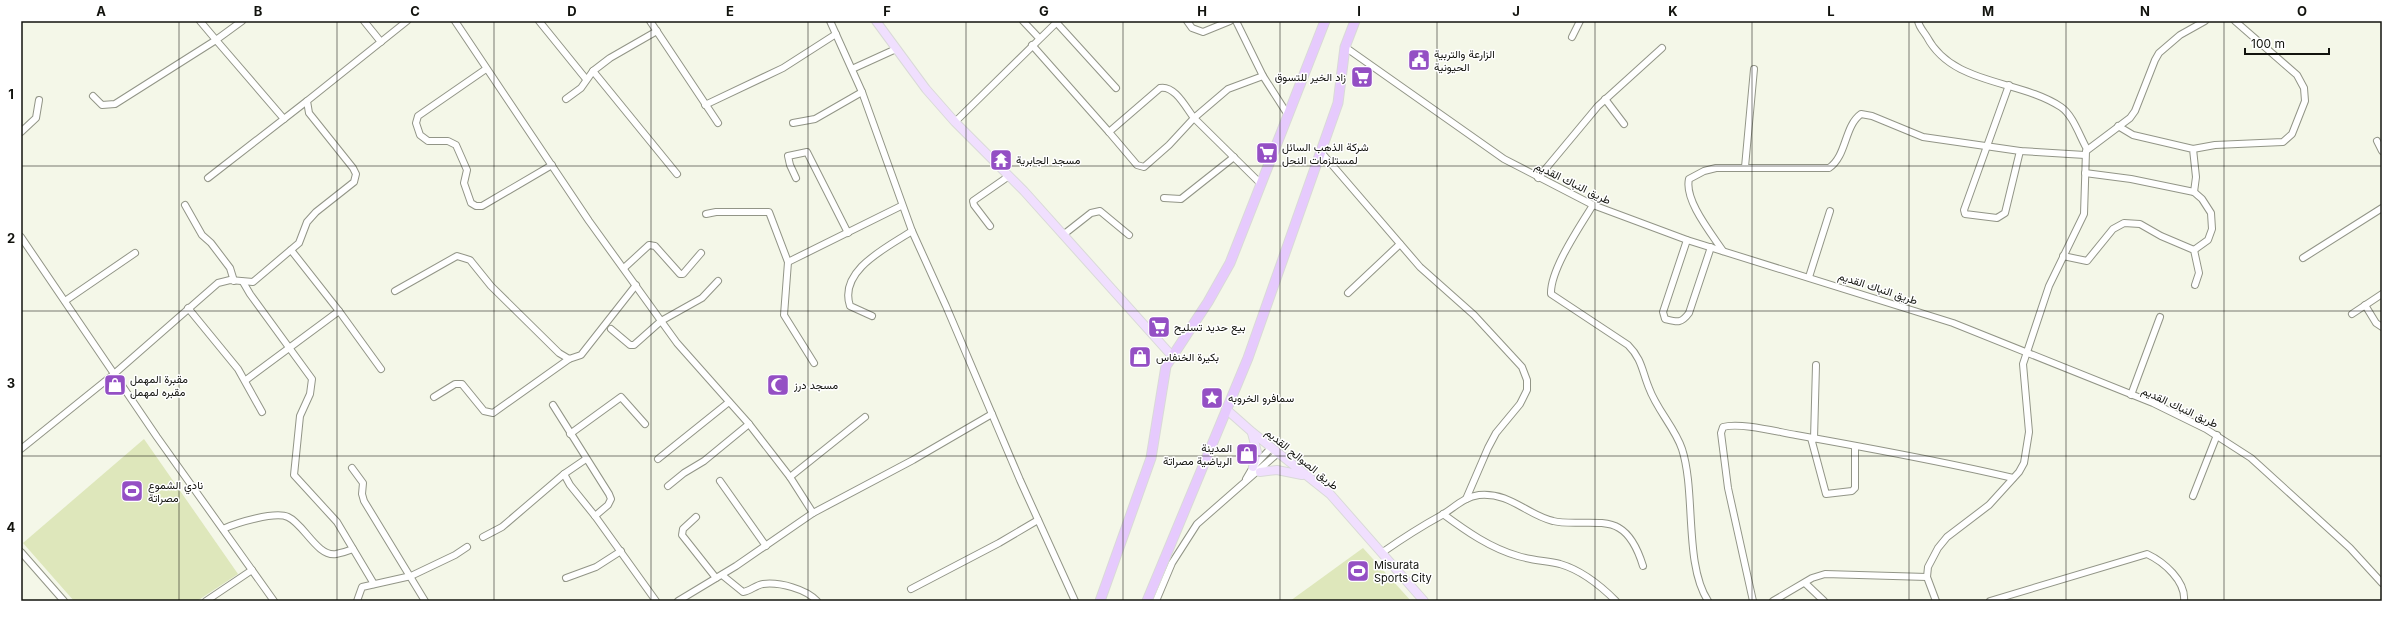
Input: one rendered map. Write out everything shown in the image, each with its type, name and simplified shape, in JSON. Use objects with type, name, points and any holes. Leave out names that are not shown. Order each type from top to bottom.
[{"type":"highway","points":[[1100,601],[1146,476],[1154,438],[1164,371],[1172,356],[1208,302],[1230,263],[1325,21]]},
{"type":"highway","points":[[1147,601],[1248,358],[1338,103],[1345,47],[1355,21]]},
{"type":"main road","points":[[876,21],[926,89],[955,122],[1009,176],[1172,356]]},
{"type":"main road","name":"طريق الصوالح القديم","points":[[1226,409],[1275,451],[1330,494],[1383,552],[1424,601]]},
{"type":"main road","points":[[1252,432],[1256,445],[1256,469],[1277,470],[1308,477]]},
{"type":"street","points":[[200,21],[284,119]]},
{"type":"street","points":[[94,96],[102,105],[115,104],[216,40],[242,21]]},
{"type":"street","points":[[364,21],[381,42]]},
{"type":"street","points":[[208,178],[407,21]]},
{"type":"street","points":[[455,21],[589,221],[661,321],[696,366],[749,424],[790,477],[813,513]]},
{"type":"street","points":[[539,21],[586,78]]},
{"type":"street","points":[[650,21],[718,123]]},
{"type":"street","points":[[830,21],[862,92],[901,206],[1038,520],[1075,601]]},
{"type":"street","points":[[1023,21],[1039,38]]},
{"type":"street","points":[[1188,21],[1192,28],[1202,32],[1230,21]]},
{"type":"street","points":[[1236,21],[1263,76],[1288,115]]},
{"type":"street","points":[[1572,37],[1580,21]]},
{"type":"street","points":[[1722,251],[1697,211],[1687,186],[1689,179],[1704,171],[1716,168],[1745,167],[1829,168],[1837,161],[1859,116],[1864,114],[1923,137],[1987,145],[2020,151],[2086,152],[2136,111],[2145,92],[2152,66],[2159,53],[2180,35],[2204,21]]},
{"type":"street","points":[[2118,126],[2133,135],[2193,149],[2223,144],[2283,142],[2292,134],[2305,101],[2304,88],[2297,75],[2279,57],[2235,21]]},
{"type":"street","points":[[955,122],[1057,22],[1116,88]]},
{"type":"street","points":[[1917,22],[1941,58],[1975,76],[2008,85],[2039,96],[2063,108],[2086,152],[2084,173],[2084,214],[2048,286],[2026,352],[2022,371],[2028,424],[2027,454],[2019,472],[1989,505],[1942,542],[1928,567],[1927,577],[1936,601]]},
{"type":"street","points":[[566,99],[580,88],[586,78],[593,71],[610,58],[657,32]]},
{"type":"street","points":[[705,105],[783,68],[836,34]]},
{"type":"street","points":[[1032,45],[1137,165],[1144,167],[1169,145],[1194,118],[1228,89],[1263,76]]},
{"type":"street","name":"طريق النباك القديم","points":[[1345,47],[1504,159],[1538,178],[1593,205],[1687,240],[1953,323],[2176,414],[2217,435],[2251,458],[2350,548],[2382,583]]},
{"type":"street","points":[[1538,178],[1570,137],[1605,99],[1662,48]]},
{"type":"street","points":[[852,69],[896,49]]},
{"type":"street","points":[[486,69],[418,116],[416,123],[420,135],[428,141],[448,141],[456,145],[467,170],[464,183],[471,203],[476,206],[482,206],[552,165]]},
{"type":"street","points":[[1745,167],[1754,70]]},
{"type":"street","points":[[593,71],[677,174]]},
{"type":"street","points":[[2008,85],[1964,210],[1967,214],[1997,218],[2002,217],[2005,213],[2020,151]]},
{"type":"street","points":[[1109,132],[1141,104],[1164,88],[1173,91],[1194,118],[1261,184]]},
{"type":"street","points":[[793,124],[815,119],[862,92]]},
{"type":"street","points":[[1605,99],[1624,124]]},
{"type":"street","points":[[21,132],[36,118],[39,100]]},
{"type":"street","points":[[21,449],[114,374],[218,283],[226,280],[253,282],[302,239],[307,222],[316,212],[356,180],[356,174],[350,162],[309,113],[307,101]]},
{"type":"street","points":[[2377,140],[2382,151]]},
{"type":"street","points":[[2193,149],[2196,177],[2194,192]]},
{"type":"street","points":[[796,178],[790,166],[788,156],[806,152],[848,232]]},
{"type":"street","points":[[1321,152],[1420,267],[1474,315],[1522,367],[1527,380],[1527,390],[1520,404],[1496,433],[1481,461],[1466,499]]},
{"type":"street","points":[[1164,198],[1182,199],[1234,157]]},
{"type":"street","points":[[2084,173],[2131,179],[2194,192],[2208,206],[2212,220],[2208,240],[2194,250]]},
{"type":"street","points":[[990,226],[974,205],[973,201],[1009,176]]},
{"type":"street","points":[[185,205],[202,235],[211,243],[230,268],[234,281]]},
{"type":"street","points":[[1593,205],[1558,267],[1552,284],[1551,294],[1628,346],[1640,360],[1649,388],[1682,448],[1694,558],[1698,578],[1708,601]]},
{"type":"street","points":[[788,262],[901,206]]},
{"type":"street","points":[[2303,258],[2382,208]]},
{"type":"street","points":[[1063,235],[1091,213],[1100,211],[1129,235]]},
{"type":"street","points":[[1809,277],[1830,211]]},
{"type":"street","points":[[706,214],[716,212],[769,212],[788,262],[784,315],[814,363]]},
{"type":"street","points":[[2063,256],[2087,261],[2113,229],[2124,223],[2140,224],[2155,234],[2194,250]]},
{"type":"street","points":[[872,316],[850,306],[848,289],[852,280],[858,270],[875,256],[912,231]]},
{"type":"street","points":[[21,237],[157,437],[274,601]]},
{"type":"street","points":[[1687,240],[1663,312],[1665,319],[1678,322],[1683,321],[1689,313],[1711,247]]},
{"type":"street","points":[[624,268],[649,244],[655,246],[680,274],[683,274],[701,252]]},
{"type":"street","points":[[1348,293],[1400,244]]},
{"type":"street","points":[[291,250],[339,311],[380,369]]},
{"type":"street","points":[[2194,250],[2199,273],[2195,285]]},
{"type":"street","points":[[65,301],[135,253]]},
{"type":"street","points":[[395,292],[457,256],[468,258],[504,299],[569,359]]},
{"type":"street","points":[[611,329],[633,345],[661,321],[702,298],[718,281]]},
{"type":"street","points":[[243,282],[250,294],[290,346],[312,379],[310,394],[300,416],[294,475],[337,522],[374,584]]},
{"type":"street","points":[[434,397],[455,384],[462,384],[484,411],[493,413],[569,359],[580,355],[636,285]]},
{"type":"street","points":[[2352,314],[2382,294]]},
{"type":"street","points":[[2365,305],[2376,323],[2382,327]]},
{"type":"street","points":[[188,308],[246,380],[262,412]]},
{"type":"street","points":[[246,380],[339,311]]},
{"type":"street","points":[[2131,395],[2160,317]]},
{"type":"street","points":[[1816,365],[1813,438],[1826,494],[1852,491],[1855,488],[1855,446]]},
{"type":"street","points":[[570,434],[621,397],[645,424]]},
{"type":"street","points":[[658,459],[729,402]]},
{"type":"street","points":[[553,405],[611,499],[608,505],[595,516]]},
{"type":"street","points":[[678,601],[722,575],[813,513],[913,460],[992,414]]},
{"type":"street","points":[[790,477],[865,417]]},
{"type":"street","points":[[668,486],[684,473],[704,461],[749,424]]},
{"type":"street","points":[[1753,601],[1728,488],[1722,429],[1727,426],[1743,427],[1813,438],[1957,465],[2013,478]]},
{"type":"street","points":[[2193,496],[2217,435]]},
{"type":"street","points":[[1156,601],[1172,563],[1191,531],[1209,512],[1275,451]]},
{"type":"street","points":[[482,537],[502,527],[564,474],[586,458]]},
{"type":"street","points":[[352,468],[363,483],[362,494],[364,501],[425,601]]},
{"type":"street","points":[[564,474],[570,485],[621,551],[656,601]]},
{"type":"street","points":[[720,481],[766,546]]},
{"type":"street","points":[[1383,552],[1416,528],[1443,514],[1466,499],[1479,495],[1499,497],[1553,522],[1601,524],[1619,528],[1636,549],[1643,566]]},
{"type":"street","points":[[1443,514],[1464,530],[1492,546],[1517,556],[1560,564],[1581,574],[1616,601]]},
{"type":"street","points":[[223,529],[232,524],[280,516],[288,517],[326,553],[335,554],[353,549]]},
{"type":"street","points":[[696,517],[683,529],[682,534],[716,578]]},
{"type":"street","points":[[911,589],[999,543],[1038,520]]},
{"type":"street","points":[[357,601],[361,588],[411,576],[455,555],[467,547]]},
{"type":"street","points":[[566,578],[596,567],[621,551]]},
{"type":"street","points":[[21,552],[64,601]]},
{"type":"street","points":[[1990,601],[2146,554],[2165,567],[2179,581],[2184,588],[2184,601]]},
{"type":"street","points":[[206,601],[252,570]]},
{"type":"street","points":[[1773,601],[1805,583],[1825,574],[1843,573],[1927,577]]},
{"type":"street","points":[[722,575],[743,592],[762,585],[770,584],[802,591],[817,601]]},
{"type":"street","points":[[1805,583],[1824,601]]},
{"type":"green space","name":"نادي الشموع مصراتة","points":[[144,439],[238,574],[197,601],[74,601],[23,543]]},
{"type":"green space","name":"Misurata Sports City","points":[[1363,548],[1411,601],[1290,601]]},
{"type":"place","name":"الزارعة والتربية الحيونية","points":[[1419,60]]},
{"type":"place","name":"زاد الخير للتسوق","points":[[1362,77]]},
{"type":"place","name":"شركة الذهب السائل لمستلزمات النحل","points":[[1267,153]]},
{"type":"place","name":"مسجد الجابرية","points":[[1001,160]]},
{"type":"place","name":"بيع حديد تسليح","points":[[1159,327]]},
{"type":"place","name":"بكيرة الخنفاس","points":[[1140,357]]},
{"type":"place","name":"مقبرة المهمل مقبره لمهمل","points":[[115,385]]},
{"type":"place","name":"مسجد درز","points":[[778,385]]},
{"type":"place","name":"سمافرو الخروبه","points":[[1212,398]]},
{"type":"place","name":"المدينة الرياضية مصراتة","points":[[1247,454]]},
{"type":"place","name":"نادي الشموع مصراتة","points":[[132,491]]},
{"type":"place","name":"Misurata Sports City","points":[[1358,571]]}]
